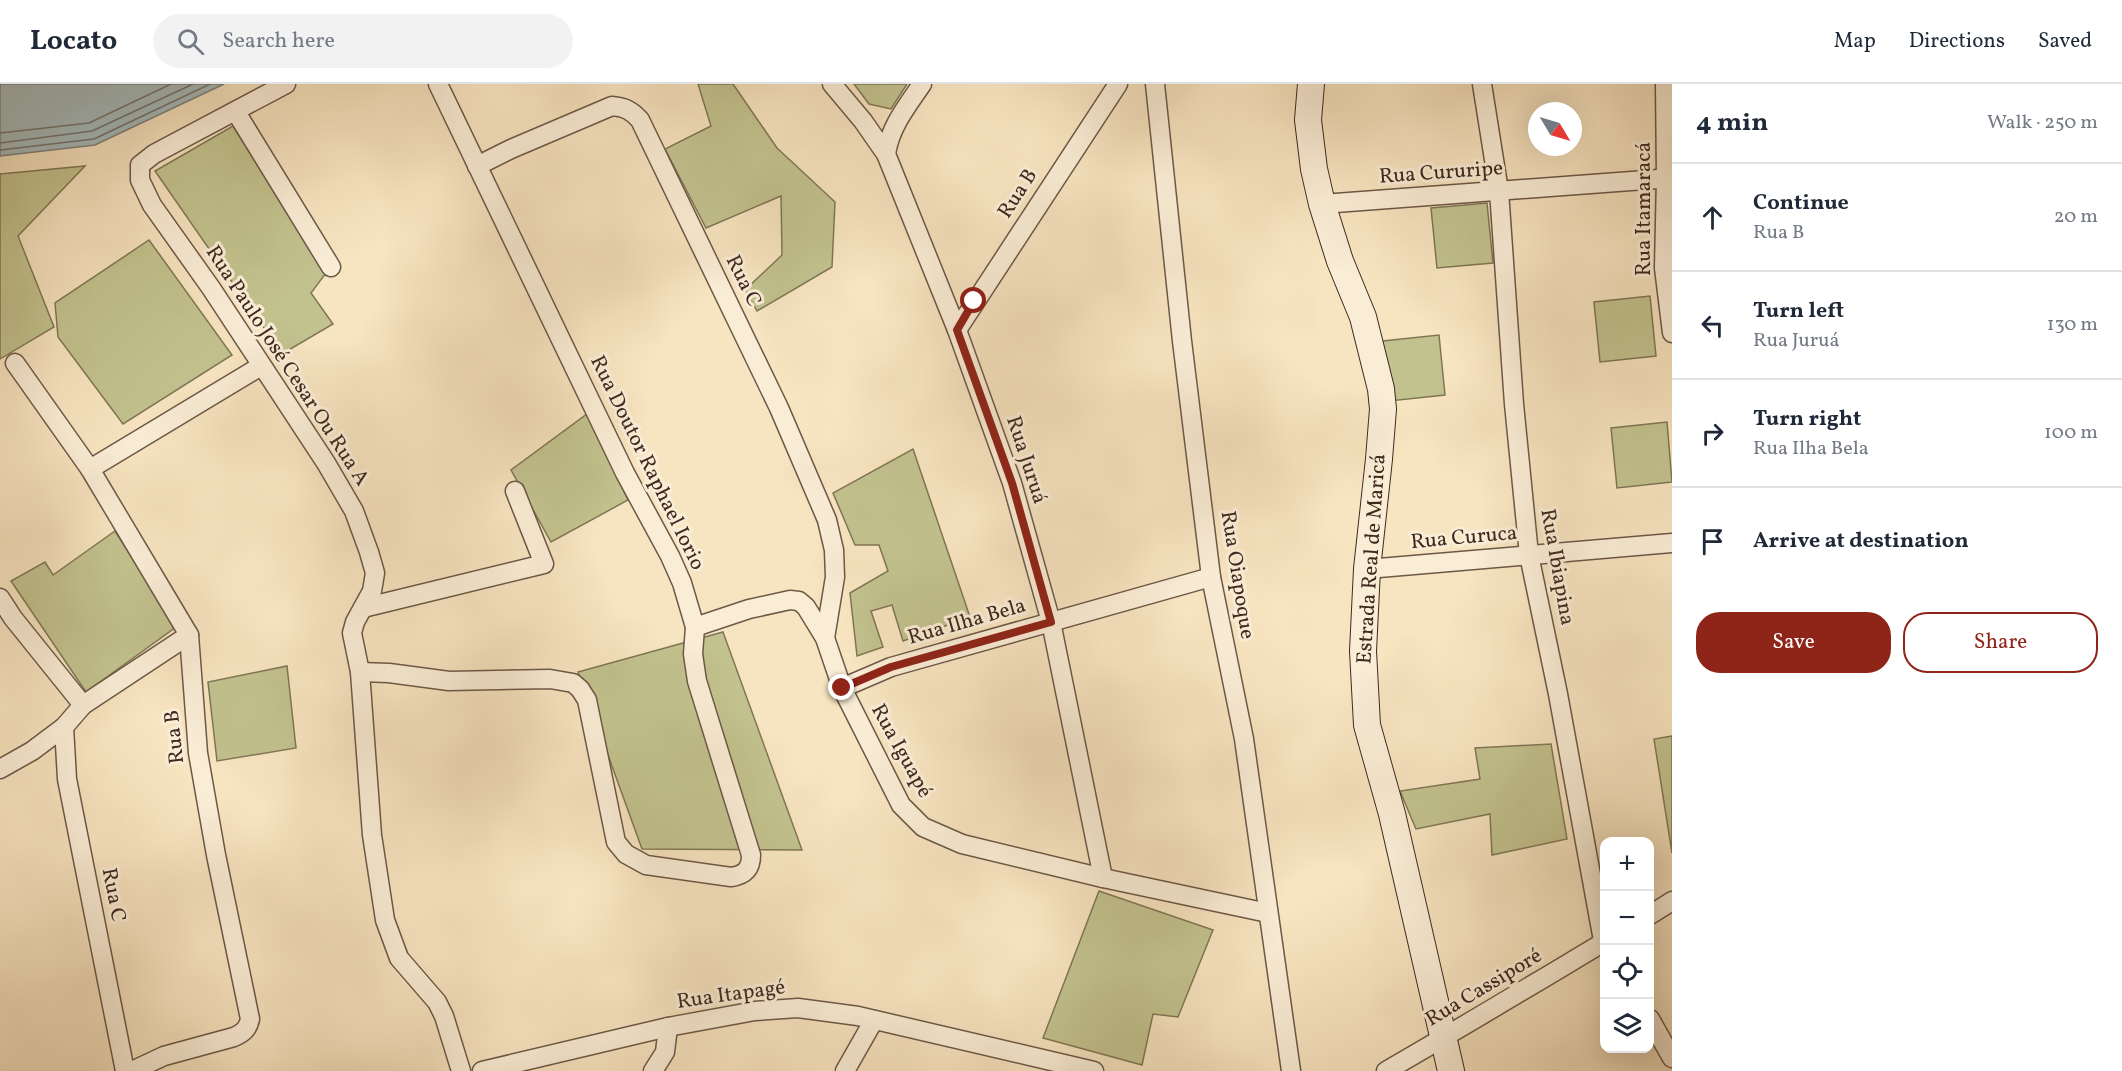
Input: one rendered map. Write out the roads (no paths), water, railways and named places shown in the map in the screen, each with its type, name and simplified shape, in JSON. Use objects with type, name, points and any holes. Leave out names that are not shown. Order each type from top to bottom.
[{"type":"main road","name":"Estrada Real de Maricá","points":[[1311,84],[1308,120],[1314,169],[1322,204],[1340,261],[1363,317],[1381,388],[1383,409],[1367,569],[1362,651],[1367,724],[1392,814],[1451,1071]]},
{"type":"street","points":[[286,84],[236,112],[331,267]]},
{"type":"street","name":"Rua Doutor Raphael Iorio","points":[[360,672],[389,672],[448,681],[550,680],[573,683],[580,688],[587,700],[616,842],[626,854],[646,865],[731,877],[740,876],[751,864],[751,855],[697,681],[693,654],[695,627],[682,583],[625,473],[438,84]]},
{"type":"street","name":"Rua Juruá","points":[[832,84],[863,121],[886,154],[957,330],[1012,483],[1051,622],[1102,878]]},
{"type":"street","points":[[886,154],[887,144],[898,118],[922,84]]},
{"type":"street","name":"Rua B","points":[[957,330],[1118,84]]},
{"type":"street","name":"Rua Oiapoque","points":[[1155,84],[1182,341],[1211,577],[1244,739],[1291,1071]]},
{"type":"street","name":"Rua Ibiapina","points":[[1482,84],[1499,191],[1514,404],[1529,555],[1558,694],[1600,922]]},
{"type":"street","name":"Rua Itamaracá","points":[[1665,84],[1669,178],[1664,268],[1672,333]]},
{"type":"street","name":"Rua C","points":[[477,166],[612,106],[632,111],[640,120],[774,398],[827,520],[834,550],[835,577],[825,638]]},
{"type":"street","name":"Rua Paulo José Cesar Ou Rua A","points":[[236,112],[154,154],[140,165],[140,180],[152,205],[211,288],[326,463],[354,511],[375,573],[372,591],[355,622],[352,633],[360,672],[372,835],[385,920],[399,958],[437,1002],[444,1016],[461,1071]]},
{"type":"street","points":[[863,121],[886,122],[898,118]]},
{"type":"street","name":"Rua Cururipe","points":[[1322,204],[1669,178]]},
{"type":"street","name":"Rua B","points":[[15,363],[90,469],[189,635],[198,753],[216,855],[250,1019],[249,1026],[243,1033],[234,1037],[164,1056],[132,1071]]},
{"type":"street","points":[[90,469],[261,366]]},
{"type":"street","points":[[363,608],[544,564],[515,491]]},
{"type":"street","name":"Rua Curuca","points":[[1367,569],[1672,543]]},
{"type":"street","name":"Rua Ilha Bela","points":[[842,688],[891,667],[1211,577]]},
{"type":"street","points":[[0,598],[13,618],[83,705]]},
{"type":"street","name":"Rua Iguapé","points":[[695,627],[749,609],[790,600],[799,601],[806,607],[825,638],[842,688],[901,805],[922,827],[962,844],[1102,878],[1268,913]]},
{"type":"street","points":[[0,769],[32,752],[64,727],[83,705],[189,635]]},
{"type":"street","name":"Rua C","points":[[64,727],[67,779],[125,1071]]},
{"type":"street","points":[[1654,912],[1672,901]]},
{"type":"street","name":"Rua Cassiporé","points":[[1386,1071],[1602,945]]},
{"type":"street","name":"Rua Itapagé","points":[[482,1071],[668,1027],[754,1011],[798,1008],[858,1016],[1094,1071]]},
{"type":"street","points":[[845,1071],[874,1020]]},
{"type":"street","points":[[1654,1026],[1672,1058]]},
{"type":"street","points":[[653,1071],[665,1052],[668,1027]]},
{"type":"water","points":[[0,84],[224,84],[95,145],[0,156]]}]
